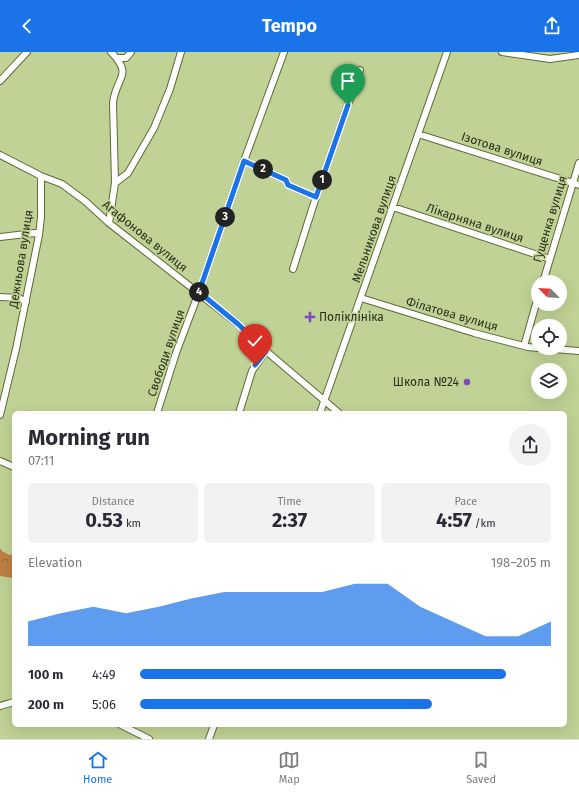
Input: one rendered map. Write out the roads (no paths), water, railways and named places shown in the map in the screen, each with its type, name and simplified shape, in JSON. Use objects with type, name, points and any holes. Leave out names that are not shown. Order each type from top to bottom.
[{"type":"street","points":[[0,81],[27,52]]},
{"type":"street","points":[[109,223],[115,183],[113,103],[115,92],[123,72],[123,67],[111,52]]},
{"type":"street","points":[[117,58],[126,58],[131,52]]},
{"type":"street","points":[[115,183],[128,173],[154,128],[170,89],[181,52]]},
{"type":"street","name":"Свободи вулиця","points":[[158,411],[176,353],[284,52]]},
{"type":"street","name":"Мельникова вулиця","points":[[321,411],[447,52]]},
{"type":"street","points":[[502,52],[550,59],[579,55]]},
{"type":"street","points":[[293,269],[360,70]]},
{"type":"street","name":"Ізотова вулиця","points":[[418,134],[576,184]]},
{"type":"street","name":"Агафонова вулиця","points":[[0,154],[41,176],[62,184],[85,201],[109,223],[238,324],[266,351],[337,411]]},
{"type":"street","points":[[244,161],[286,180],[288,185],[316,197]]},
{"type":"street","name":"Гущенка вулиця","points":[[545,275],[576,184],[579,163]]},
{"type":"street","name":"Дежньова вулиця","points":[[0,415],[16,349],[39,235],[41,217],[41,176]]},
{"type":"street","name":"Лікарняна вулиця","points":[[393,207],[550,259]]},
{"type":"street","points":[[0,237],[35,233],[39,235]]},
{"type":"street","points":[[0,297],[20,298],[26,302]]},
{"type":"street","name":"Філатова вулиця","points":[[361,298],[474,333],[531,347]]},
{"type":"street","points":[[524,346],[534,311]]},
{"type":"street","name":"Філатова вулиця","points":[[567,350],[579,351]]},
{"type":"street","points":[[240,411],[252,371],[266,351]]},
{"type":"street","points":[[0,462],[12,466]]},
{"type":"street","points":[[0,706],[12,703]]},
{"type":"street","points":[[126,727],[149,739]]},
{"type":"street","points":[[209,739],[213,727]]},
{"type":"place","name":"Поліклініка","points":[[310,317]]},
{"type":"place","name":"Школа №24","points":[[467,382]]}]
